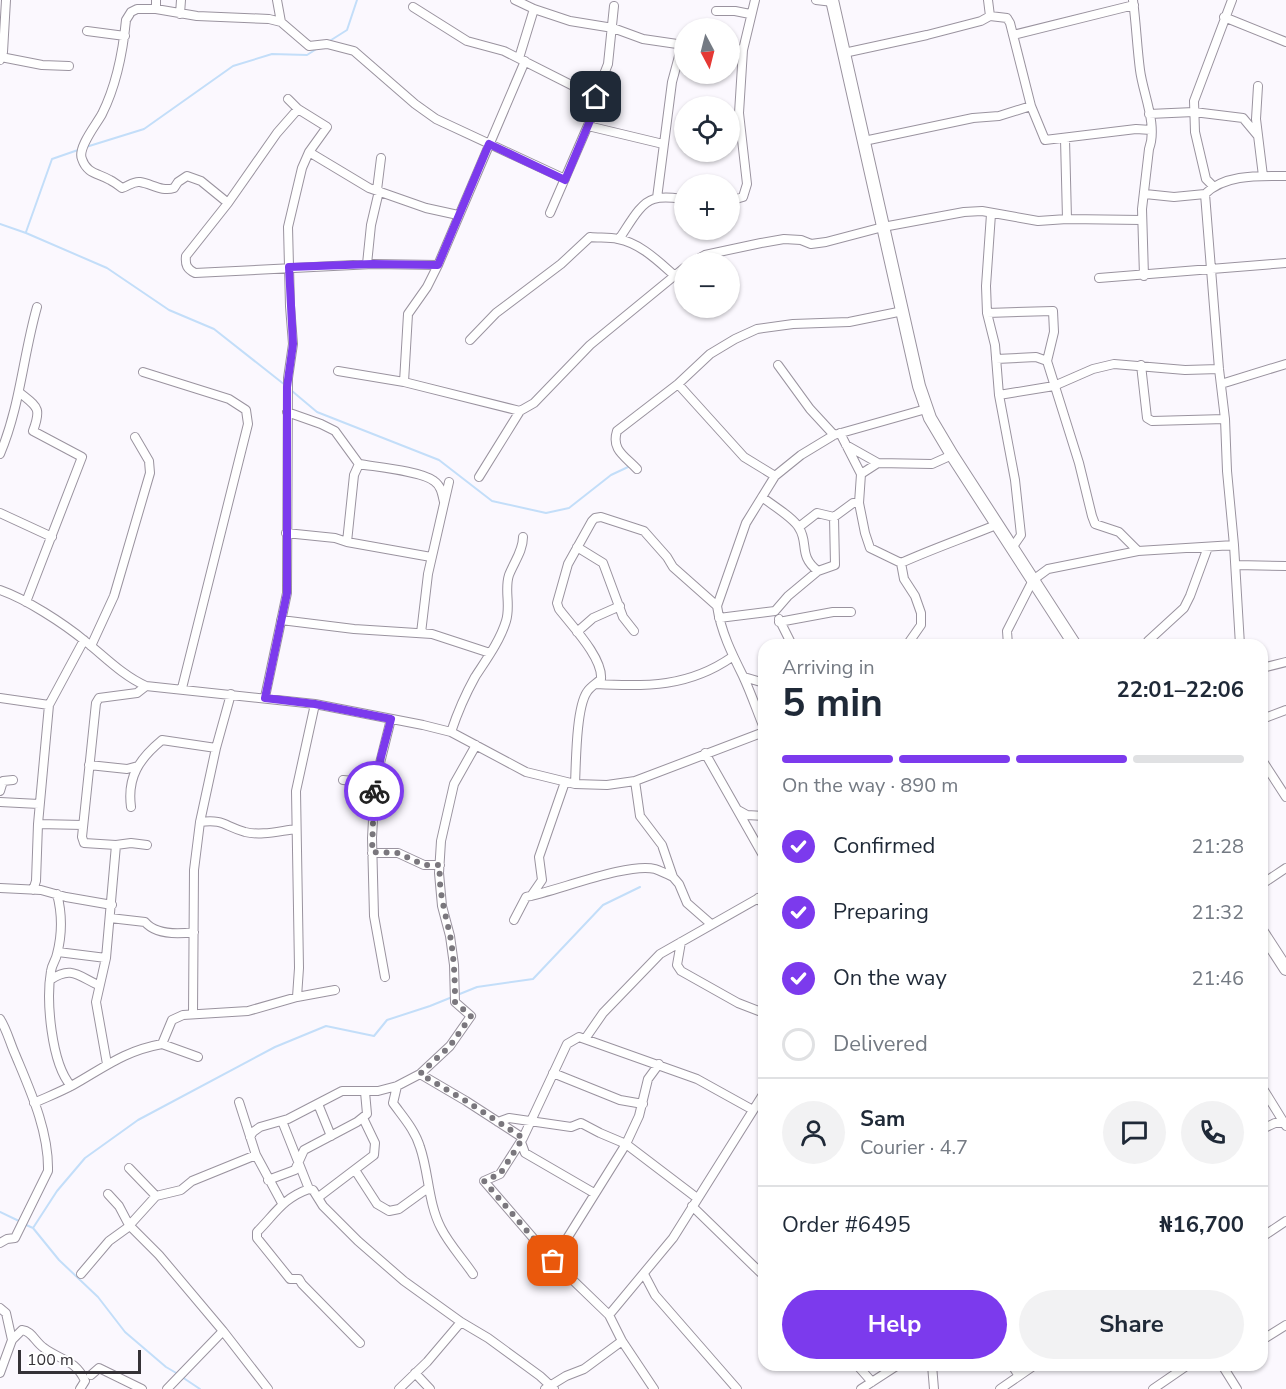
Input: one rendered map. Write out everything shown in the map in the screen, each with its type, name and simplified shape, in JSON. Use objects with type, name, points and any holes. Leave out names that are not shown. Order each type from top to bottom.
[{"type":"main road","points":[[832,1],[926,409],[996,525],[1072,639]]},
{"type":"main road","points":[[1268,941],[1286,969]]},
{"type":"street","points":[[6,0],[2,15],[1,59],[69,66]]},
{"type":"street","points":[[180,14],[181,0]]},
{"type":"street","points":[[515,0],[570,21],[613,28],[643,39],[674,44]]},
{"type":"street","points":[[740,198],[743,197],[747,184],[739,113],[743,50],[755,0]]},
{"type":"street","points":[[816,0],[832,1]]},
{"type":"street","points":[[988,0],[990,16]]},
{"type":"street","points":[[1213,186],[1206,179],[1195,132],[1194,101],[1232,0]]},
{"type":"street","points":[[269,19],[277,1]]},
{"type":"street","points":[[277,1],[281,22]]},
{"type":"street","points":[[1013,35],[1134,2],[1140,72],[1151,130],[1142,220],[1143,276]]},
{"type":"street","points":[[228,203],[201,181],[188,176],[178,182],[174,188],[168,190],[141,182],[133,182],[122,188],[110,179],[93,174],[87,168],[81,155],[83,147],[102,113],[114,82],[125,36],[126,20],[131,12],[137,9],[156,5],[180,14],[269,19],[281,22],[309,46],[327,44],[354,51],[414,104],[436,119],[565,180]]},
{"type":"street","points":[[550,213],[588,126],[608,64],[615,6]]},
{"type":"street","points":[[413,7],[468,42],[504,51],[596,97]]},
{"type":"street","points":[[404,382],[408,314],[427,287],[438,265],[489,144],[522,60],[534,9]]},
{"type":"street","points":[[717,11],[750,14]]},
{"type":"street","points":[[844,53],[927,35],[981,21],[990,16],[1007,18],[1031,106],[1045,140],[1136,129],[1151,130]]},
{"type":"street","points":[[1224,17],[1286,42]]},
{"type":"street","points":[[87,31],[125,36]]},
{"type":"street","points":[[657,198],[674,75]]},
{"type":"street","points":[[1258,87],[1256,119],[1263,176]]},
{"type":"street","points":[[265,698],[287,593],[287,412],[288,378],[293,344],[288,227],[302,168],[309,152],[327,127],[298,109],[288,99]]},
{"type":"street","points":[[864,141],[973,118],[999,116],[1031,106]]},
{"type":"street","points":[[298,109],[259,157],[228,203],[186,256],[185,263],[188,270],[195,273],[367,264],[438,265]]},
{"type":"street","points":[[1149,114],[1194,112],[1243,118],[1258,136]]},
{"type":"street","points":[[588,126],[663,144]]},
{"type":"street","points":[[1065,139],[1067,219]]},
{"type":"street","points":[[309,152],[334,166],[347,177],[378,191],[426,208],[458,215]]},
{"type":"street","points":[[367,264],[381,158]]},
{"type":"street","points":[[1145,194],[1174,197],[1205,194],[1213,186],[1224,181],[1263,176],[1286,176]]},
{"type":"street","points":[[1205,194],[1225,419],[1240,639]]},
{"type":"street","points":[[619,239],[644,206],[657,198],[674,199]]},
{"type":"street","points":[[719,252],[784,239],[801,240],[811,244],[825,242],[883,227],[964,212],[982,211],[1038,221],[1142,220]]},
{"type":"street","points":[[991,214],[986,286],[987,313],[1015,480],[1021,535],[1012,548]]},
{"type":"street","points":[[470,340],[496,313],[561,264],[590,237],[619,239],[644,250],[674,274],[590,345],[534,403],[520,411],[479,477]]},
{"type":"street","points":[[1099,278],[1286,263]]},
{"type":"street","points":[[0,454],[14,415],[27,339],[37,307]]},
{"type":"street","points":[[637,469],[615,447],[617,431],[678,384],[711,354],[735,339],[758,329],[793,324],[849,322],[903,311]]},
{"type":"street","points":[[987,313],[1053,311],[1054,332],[1047,361],[1079,463],[1095,524],[1119,532],[1138,551]]},
{"type":"street","points":[[996,359],[1036,357],[1047,361]]},
{"type":"street","points":[[999,395],[1054,386],[1093,369],[1114,364],[1185,370],[1219,369]]},
{"type":"street","points":[[1221,384],[1286,364]]},
{"type":"street","points":[[778,365],[810,409],[846,444],[861,474],[860,503],[870,548],[901,563]]},
{"type":"street","points":[[1141,365],[1147,418],[1152,421],[1225,419]]},
{"type":"street","points":[[338,371],[404,382],[520,411]]},
{"type":"street","points":[[143,372],[229,399],[246,411],[248,424],[182,688]]},
{"type":"street","points":[[678,384],[744,457],[775,476]]},
{"type":"street","points":[[19,392],[38,409],[39,414],[33,431],[82,456],[26,602]]},
{"type":"street","points":[[758,714],[744,677],[732,657],[718,618],[717,606],[746,523],[775,476],[801,455],[837,434],[926,409]]},
{"type":"street","points":[[287,412],[335,431],[359,464],[420,475],[434,480],[441,488],[444,501]]},
{"type":"street","points":[[33,890],[36,881],[39,804],[49,705],[114,596],[150,473],[149,461],[135,437]]},
{"type":"street","points":[[846,444],[878,463],[932,464],[952,455]]},
{"type":"street","points":[[861,474],[878,463]]},
{"type":"street","points":[[347,542],[354,475],[359,464]]},
{"type":"street","points":[[421,633],[431,557],[449,482]]},
{"type":"street","points":[[762,497],[799,527],[805,554],[811,565],[818,571]]},
{"type":"street","points":[[799,527],[818,513],[834,517],[854,503],[860,503]]},
{"type":"street","points":[[0,513],[52,537]]},
{"type":"street","points":[[575,784],[578,729],[582,711],[587,692],[601,679],[601,673],[557,603],[568,564],[595,518],[601,517],[644,531],[668,557],[673,567],[717,606]]},
{"type":"street","points":[[718,618],[777,610],[788,596],[818,571],[835,565],[834,517]]},
{"type":"street","points":[[901,563],[936,547],[996,525]]},
{"type":"street","points":[[286,533],[335,538],[431,557]]},
{"type":"street","points":[[451,732],[459,709],[489,657],[506,621],[509,602],[506,589],[509,576],[523,545],[523,537]]},
{"type":"street","points":[[1008,639],[1007,631],[1033,580],[1048,569],[1138,551],[1234,545]]},
{"type":"street","points":[[577,547],[603,563],[623,617],[634,631]]},
{"type":"street","points":[[1150,639],[1184,608],[1208,547]]},
{"type":"street","points":[[901,563],[904,579],[915,596],[921,613],[921,625],[911,639]]},
{"type":"street","points":[[1236,566],[1286,566]]},
{"type":"street","points":[[0,590],[26,602],[87,643],[135,681],[146,686],[182,688],[315,704],[451,732],[526,772],[564,782],[607,784],[634,781],[758,732]]},
{"type":"street","points":[[577,632],[593,618],[620,606]]},
{"type":"street","points":[[777,610],[779,622],[789,639]]},
{"type":"street","points":[[779,622],[832,612],[851,612]]},
{"type":"street","points":[[281,620],[354,629],[432,634],[450,638],[490,653]]},
{"type":"street","points":[[596,684],[632,686],[675,683],[719,666],[732,657]]},
{"type":"street","points":[[1268,666],[1286,662]]},
{"type":"street","points":[[744,677],[758,681]]},
{"type":"street","points":[[146,686],[137,693],[99,698],[96,703],[82,837],[84,843],[147,844]]},
{"type":"street","points":[[193,1014],[194,870],[200,822],[216,748],[231,694]]},
{"type":"street","points":[[0,698],[49,705]]},
{"type":"street","points":[[297,996],[299,968],[296,791],[315,704]]},
{"type":"street","points":[[1268,717],[1286,710]]},
{"type":"street","points":[[385,977],[374,916],[372,852],[375,783],[391,719]]},
{"type":"street","points":[[131,807],[131,781],[141,758],[162,740],[216,748]]},
{"type":"street","points":[[250,1137],[260,1127],[282,1121],[342,1090],[378,1091],[397,1086],[420,1074],[450,1046],[471,1016],[455,1002],[454,965],[450,936],[442,906],[440,865],[441,841],[454,784],[476,745]]},
{"type":"street","points":[[705,753],[758,846]]},
{"type":"street","points":[[89,765],[127,769],[138,766]]},
{"type":"street","points":[[1268,769],[1286,797]]},
{"type":"street","points":[[0,790],[3,781],[13,780]]},
{"type":"street","points":[[343,780],[375,783]]},
{"type":"street","points":[[634,781],[640,816],[662,845],[673,877],[679,884],[687,903],[711,924]]},
{"type":"street","points":[[531,896],[542,880],[539,857],[564,782]]},
{"type":"street","points":[[0,802],[39,804]]},
{"type":"street","points":[[738,810],[747,815],[758,816]]},
{"type":"street","points":[[200,822],[218,820],[245,832],[266,834],[296,829]]},
{"type":"street","points":[[38,824],[83,825]]},
{"type":"street","points":[[107,1064],[96,1002],[98,985],[106,958],[116,845]]},
{"type":"street","points":[[372,852],[398,853],[424,865],[440,865]]},
{"type":"street","points":[[1268,880],[1286,868]]},
{"type":"street","points":[[514,920],[526,897],[612,873],[654,869],[673,877]]},
{"type":"street","points":[[0,888],[33,890],[112,904]]},
{"type":"street","points":[[57,894],[61,919],[58,952],[52,965],[50,980],[49,1010],[56,1051],[66,1080],[71,1086]]},
{"type":"street","points":[[585,1038],[603,1013],[660,954],[711,924],[758,901]]},
{"type":"street","points":[[110,918],[145,922],[157,931],[183,934],[194,932]]},
{"type":"street","points":[[681,942],[677,965],[681,971],[738,1003],[758,1011]]},
{"type":"street","points":[[58,952],[106,958]]},
{"type":"street","points":[[50,980],[67,971],[98,985]]},
{"type":"street","points":[[162,1044],[172,1020],[183,1015],[248,1011],[297,996],[334,990]]},
{"type":"street","points":[[0,1243],[15,1238],[48,1171],[46,1145],[34,1102],[1,1022]]},
{"type":"street","points":[[167,1035],[172,1048]]},
{"type":"street","points":[[609,1315],[673,1238],[758,1107],[697,1079],[579,1036],[567,1044],[532,1122],[500,1174],[484,1181],[553,1261],[609,1315],[622,1341],[654,1389]]},
{"type":"street","points":[[34,1102],[71,1086],[107,1064],[146,1047],[162,1044],[198,1057]]},
{"type":"street","points":[[553,1261],[626,1144],[642,1104],[648,1079],[659,1064]]},
{"type":"street","points":[[554,1073],[620,1100],[642,1104]]},
{"type":"street","points":[[420,1074],[498,1122],[522,1140],[525,1153],[594,1194]]},
{"type":"street","points":[[397,1086],[393,1103],[411,1127],[420,1145],[428,1178],[428,1188],[441,1228],[473,1274]]},
{"type":"street","points":[[268,1180],[295,1170],[304,1150],[363,1118],[368,1109],[365,1092]]},
{"type":"street","points":[[1268,1096],[1286,1124]]},
{"type":"street","points":[[239,1102],[256,1155],[282,1203]]},
{"type":"street","points":[[318,1104],[331,1136]]},
{"type":"street","points":[[319,1199],[374,1155],[375,1143],[363,1118]]},
{"type":"street","points":[[498,1122],[509,1118],[571,1127],[581,1123],[600,1134],[626,1144],[697,1198]]},
{"type":"street","points":[[282,1121],[309,1189],[313,1190],[323,1206],[358,1241],[389,1268],[461,1322],[488,1338],[550,1387],[584,1369],[622,1341]]},
{"type":"street","points":[[1268,1127],[1275,1124],[1286,1124]]},
{"type":"street","points":[[81,1274],[109,1241],[129,1225],[156,1196],[181,1190],[192,1181],[256,1155]]},
{"type":"street","points":[[129,1168],[156,1196]]},
{"type":"street","points":[[355,1170],[376,1204],[389,1211],[399,1209],[428,1188]]},
{"type":"street","points":[[309,1189],[282,1203],[257,1232],[259,1243],[290,1279],[299,1279],[360,1343]]},
{"type":"street","points":[[108,1194],[119,1206],[129,1225],[159,1255],[223,1330],[268,1389]]},
{"type":"street","points":[[692,1206],[758,1268]]},
{"type":"street","points":[[1268,1233],[1286,1221]]},
{"type":"street","points":[[644,1274],[655,1295],[737,1389]]},
{"type":"street","points":[[0,1308],[6,1313],[12,1340]]},
{"type":"street","points":[[399,1389],[461,1322]]},
{"type":"street","points":[[1268,1336],[1286,1325]]},
{"type":"street","points":[[0,1373],[12,1340],[22,1330],[27,1330],[45,1349],[66,1359],[81,1372],[85,1381],[80,1389]]},
{"type":"street","points":[[168,1389],[223,1330]]},
{"type":"street","points":[[92,1375],[99,1368],[142,1389]]},
{"type":"street","points":[[862,1371],[872,1382]]},
{"type":"street","points":[[861,1389],[889,1371]]},
{"type":"street","points":[[932,1371],[934,1389]]},
{"type":"street","points":[[1016,1371],[1019,1376]]},
{"type":"street","points":[[999,1389],[1026,1371]]},
{"type":"street","points":[[1153,1389],[1179,1371]]},
{"type":"street","points":[[1226,1371],[1237,1389]]},
{"type":"street","points":[[416,1373],[430,1389]]},
{"type":"waterway","points":[[328,42],[347,30],[357,0]]},
{"type":"waterway","points":[[86,147],[144,129],[233,66],[272,54],[307,55],[318,48]]},
{"type":"waterway","points":[[26,232],[52,159],[78,150]]},
{"type":"waterway","points":[[0,224],[107,268],[169,310],[214,329],[285,385]]},
{"type":"waterway","points":[[292,391],[317,412],[439,460],[492,501],[546,513],[569,508],[611,475],[628,467]]},
{"type":"waterway","points":[[33,1228],[57,1191],[85,1158],[138,1120],[275,1047],[326,1026],[374,1036],[387,1020],[477,987],[533,979],[603,905],[640,887]]},
{"type":"waterway","points":[[0,1212],[19,1221]]},
{"type":"waterway","points":[[24,1224],[33,1228],[59,1260],[98,1297],[125,1332],[166,1367],[178,1374]]},
{"type":"waterway","points":[[182,1377],[200,1389]]},
{"type":"way so far","points":[[374,791],[372,852],[398,853],[424,865],[440,865],[442,906],[450,936],[454,965],[455,1002],[471,1016],[450,1046],[420,1074],[523,1138],[500,1174],[484,1181],[553,1261]]},
{"type":"route","points":[[374,791],[391,719],[315,704],[265,698],[287,593],[287,387],[293,344],[289,267],[373,264],[438,265],[489,144],[565,180],[592,116],[596,97]]}]
